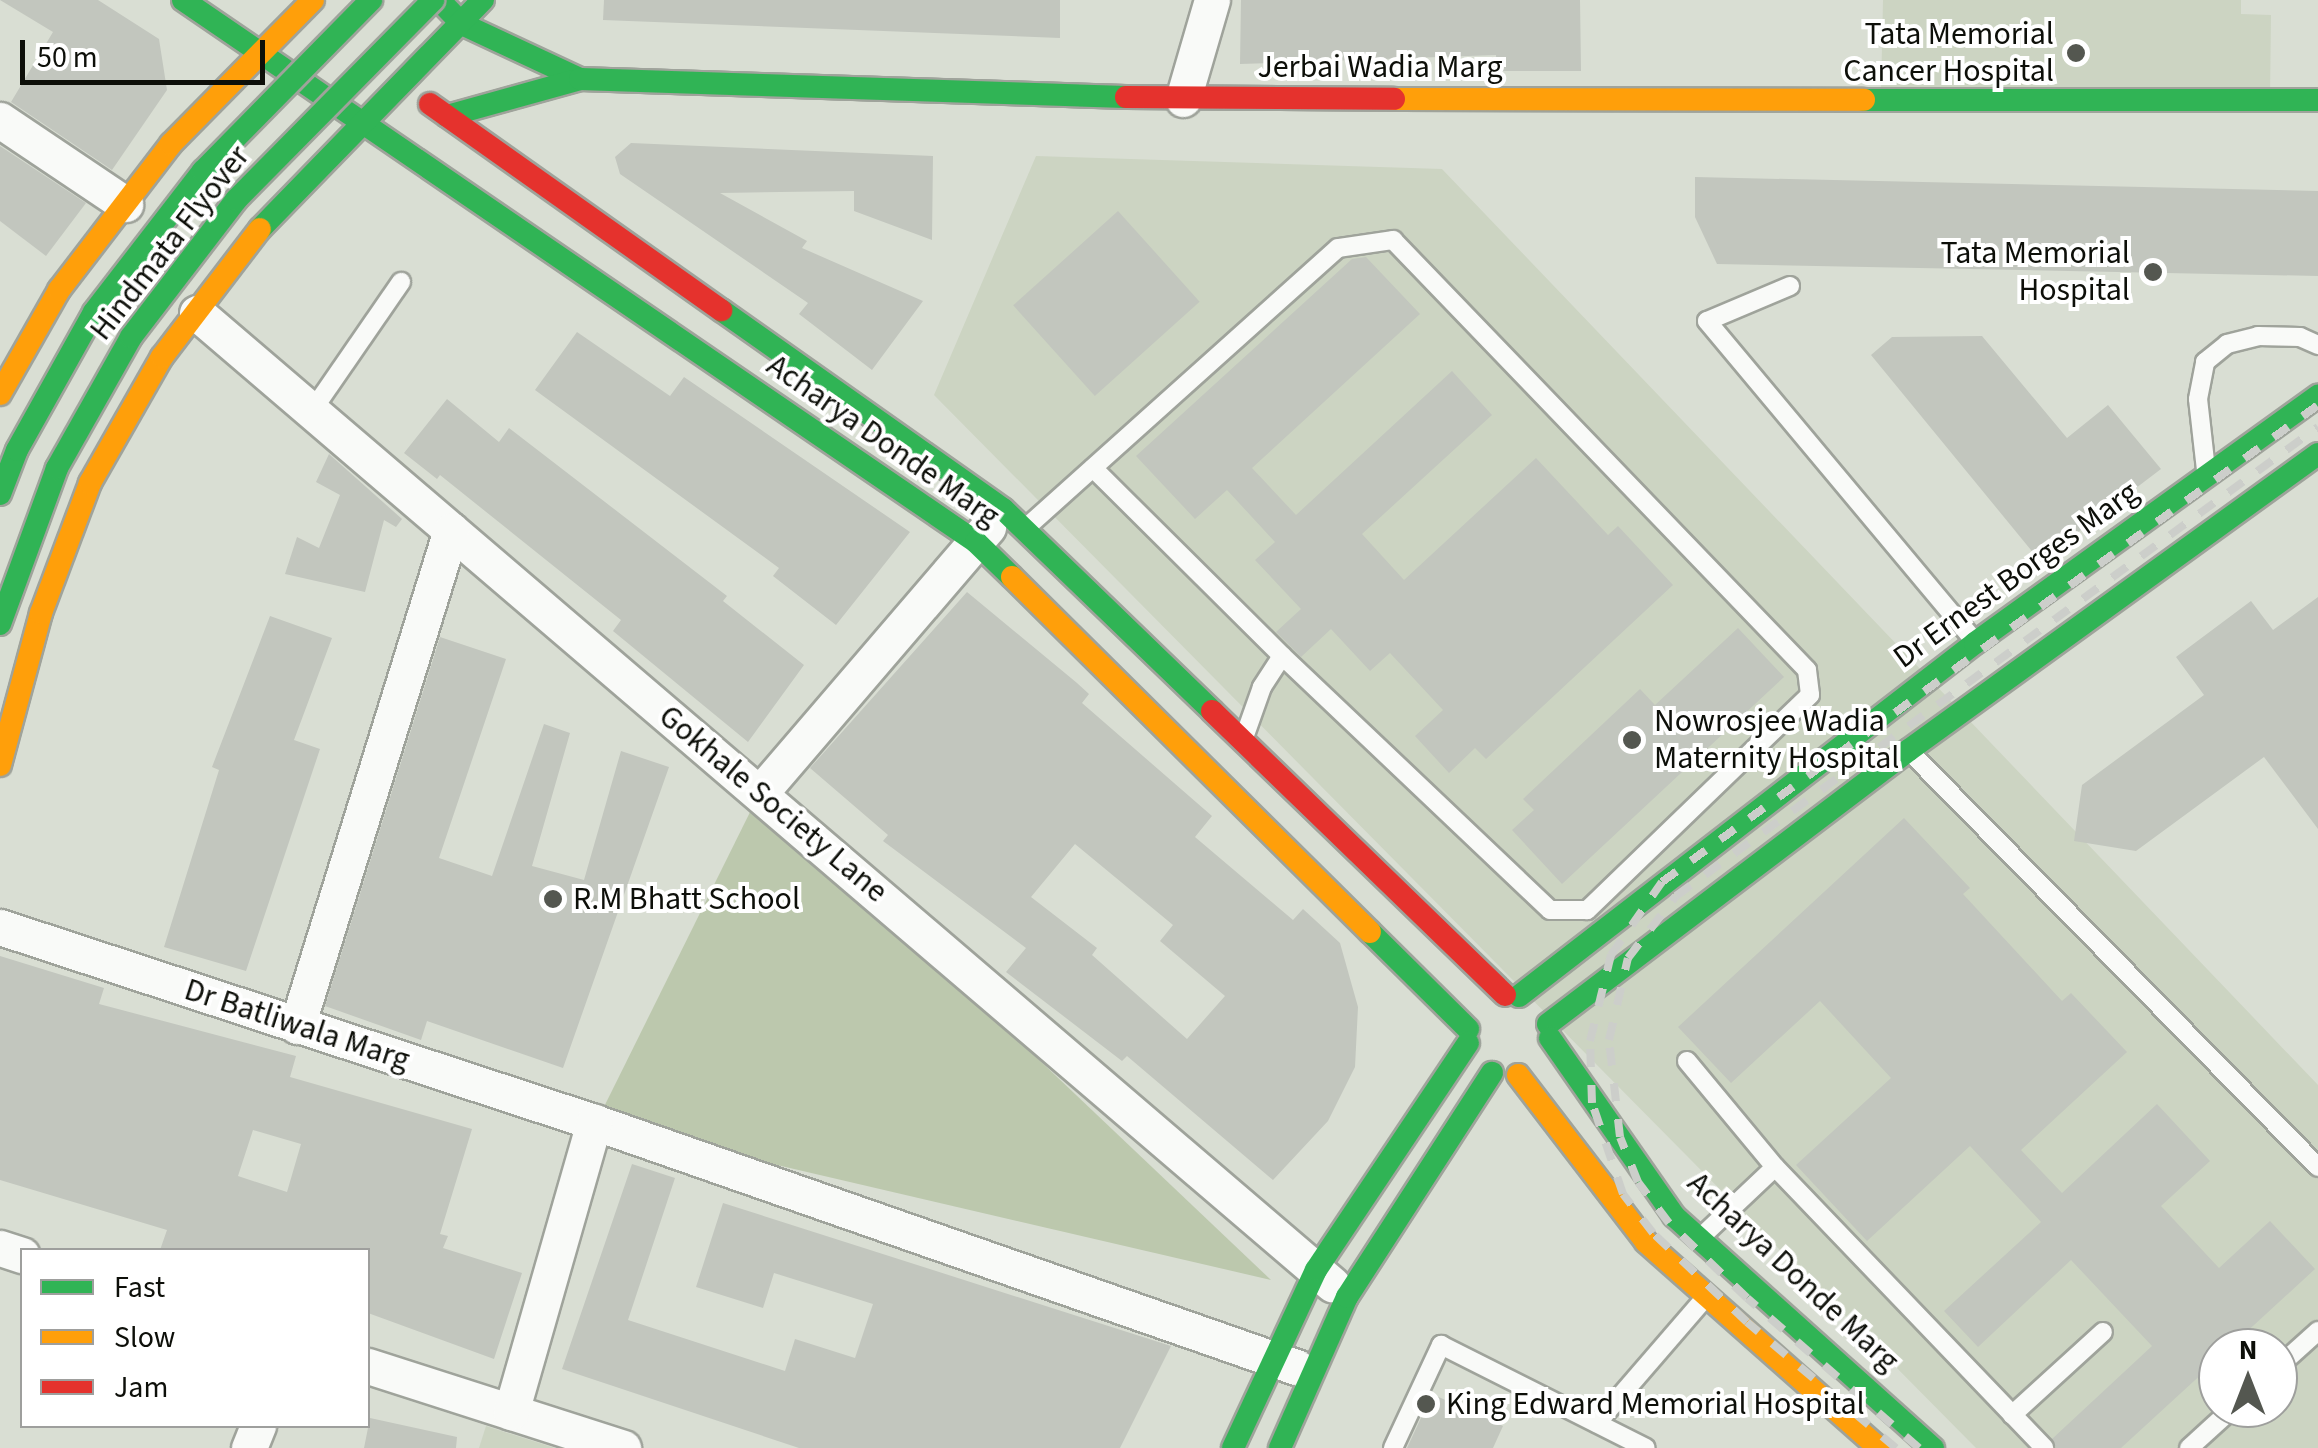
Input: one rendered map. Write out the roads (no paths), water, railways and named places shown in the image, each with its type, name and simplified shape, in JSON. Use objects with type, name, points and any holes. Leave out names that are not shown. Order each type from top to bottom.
[{"type":"main road","name":"Acharya Donde Marg","points":[[183,0],[262,50],[976,542],[1468,1036]]},
{"type":"main road","name":"Acharya Donde Marg","points":[[280,0],[307,6],[403,85],[1014,520],[1512,995]]},
{"type":"main road","name":"Hindmata Flyover","points":[[0,494],[17,450],[94,312],[203,172],[371,0]]},
{"type":"main road","points":[[436,0],[462,24],[580,79]]},
{"type":"main road","name":"Hindmata Flyover","points":[[0,624],[57,468],[131,337],[236,200],[436,0]]},
{"type":"main road","points":[[0,765],[40,613],[90,484],[162,357],[264,224],[312,181],[483,0]]},
{"type":"main road","points":[[0,394],[59,290],[125,204],[219,94],[307,6]]},
{"type":"main road","name":"Jerbai Wadia Marg","points":[[446,116],[580,79],[1183,100],[2318,100]]},
{"type":"main road","points":[[219,94],[312,181]]},
{"type":"main road","name":"Dr Ernest Borges Marg","points":[[1512,995],[1975,643],[2318,396]]},
{"type":"main road","points":[[1549,1031],[1909,750],[2318,454]]},
{"type":"main road","points":[[2067,576],[2096,614]]},
{"type":"main road","points":[[1233,1448],[1316,1270],[1468,1036],[1480,1007],[1512,995],[1542,1011],[1549,1031],[1540,1062],[1518,1076],[1492,1073]]},
{"type":"main road","name":"Acharya Donde Marg","points":[[1549,1031],[1674,1216],[1933,1448]]},
{"type":"main road","points":[[1468,1036],[1492,1073]]},
{"type":"main road","points":[[1280,1448],[1347,1297],[1492,1073]]},
{"type":"main road","points":[[1518,1076],[1646,1242],[1879,1448]]},
{"type":"main road","points":[[1646,1242],[1674,1216]]},
{"type":"street","points":[[1183,100],[1212,0]]},
{"type":"street","points":[[0,120],[125,204]]},
{"type":"street","name":"Gokhale Society Lane","points":[[197,313],[1347,1297]]},
{"type":"street","points":[[761,792],[976,542],[1014,520]]},
{"type":"street","points":[[297,1026],[450,530]]},
{"type":"street","name":"Dr Batliwala Marg","points":[[0,927],[594,1122],[1274,1357],[1313,1374]]},
{"type":"street","points":[[511,1412],[594,1122]]},
{"type":"street","points":[[370,1367],[624,1448]]},
{"type":"lane","points":[[1014,520],[1093,468],[1338,248],[1393,240],[1807,670],[1810,695],[1587,910],[1550,910],[1282,656],[1093,468]]},
{"type":"lane","points":[[312,411],[401,282]]},
{"type":"lane","points":[[1790,286],[1707,322],[1975,643]]},
{"type":"lane","points":[[2207,476],[2198,400],[2206,362],[2227,344],[2258,336],[2318,345]]},
{"type":"lane","points":[[1243,741],[1262,687],[1282,656]]},
{"type":"lane","points":[[1909,750],[2318,1167]]},
{"type":"lane","points":[[1686,1061],[1775,1167],[2044,1448]]},
{"type":"lane","points":[[1700,1238],[1775,1167]]},
{"type":"lane","points":[[1597,1423],[1707,1295]]},
{"type":"lane","points":[[2298,1349],[2318,1331]]},
{"type":"lane","points":[[2012,1414],[2103,1332]]},
{"type":"lane","points":[[1393,1448],[1441,1345],[1646,1448]]},
{"type":"lane","points":[[2190,1448],[2212,1428]]},
{"type":"railway","points":[[1896,1448],[1747,1322],[1653,1233],[1623,1194],[1592,1103],[1590,1041],[1611,955],[1662,882],[2318,405]]},
{"type":"railway","points":[[1919,1448],[1747,1298],[1669,1223],[1638,1182],[1620,1137],[1609,1040],[1628,958],[1676,896],[2318,427]]},
{"type":"place","name":"Tata Memorial Cancer Hospital","points":[[2076,53]]},
{"type":"place","name":"Tata Memorial Hospital","points":[[2153,272]]},
{"type":"place","name":"Nowrosjee Wadia Maternity Hospital","points":[[1632,740]]},
{"type":"place","name":"R.M Bhatt School","points":[[553,899]]},
{"type":"place","name":"King Edward Memorial Hospital","points":[[1426,1404]]}]
